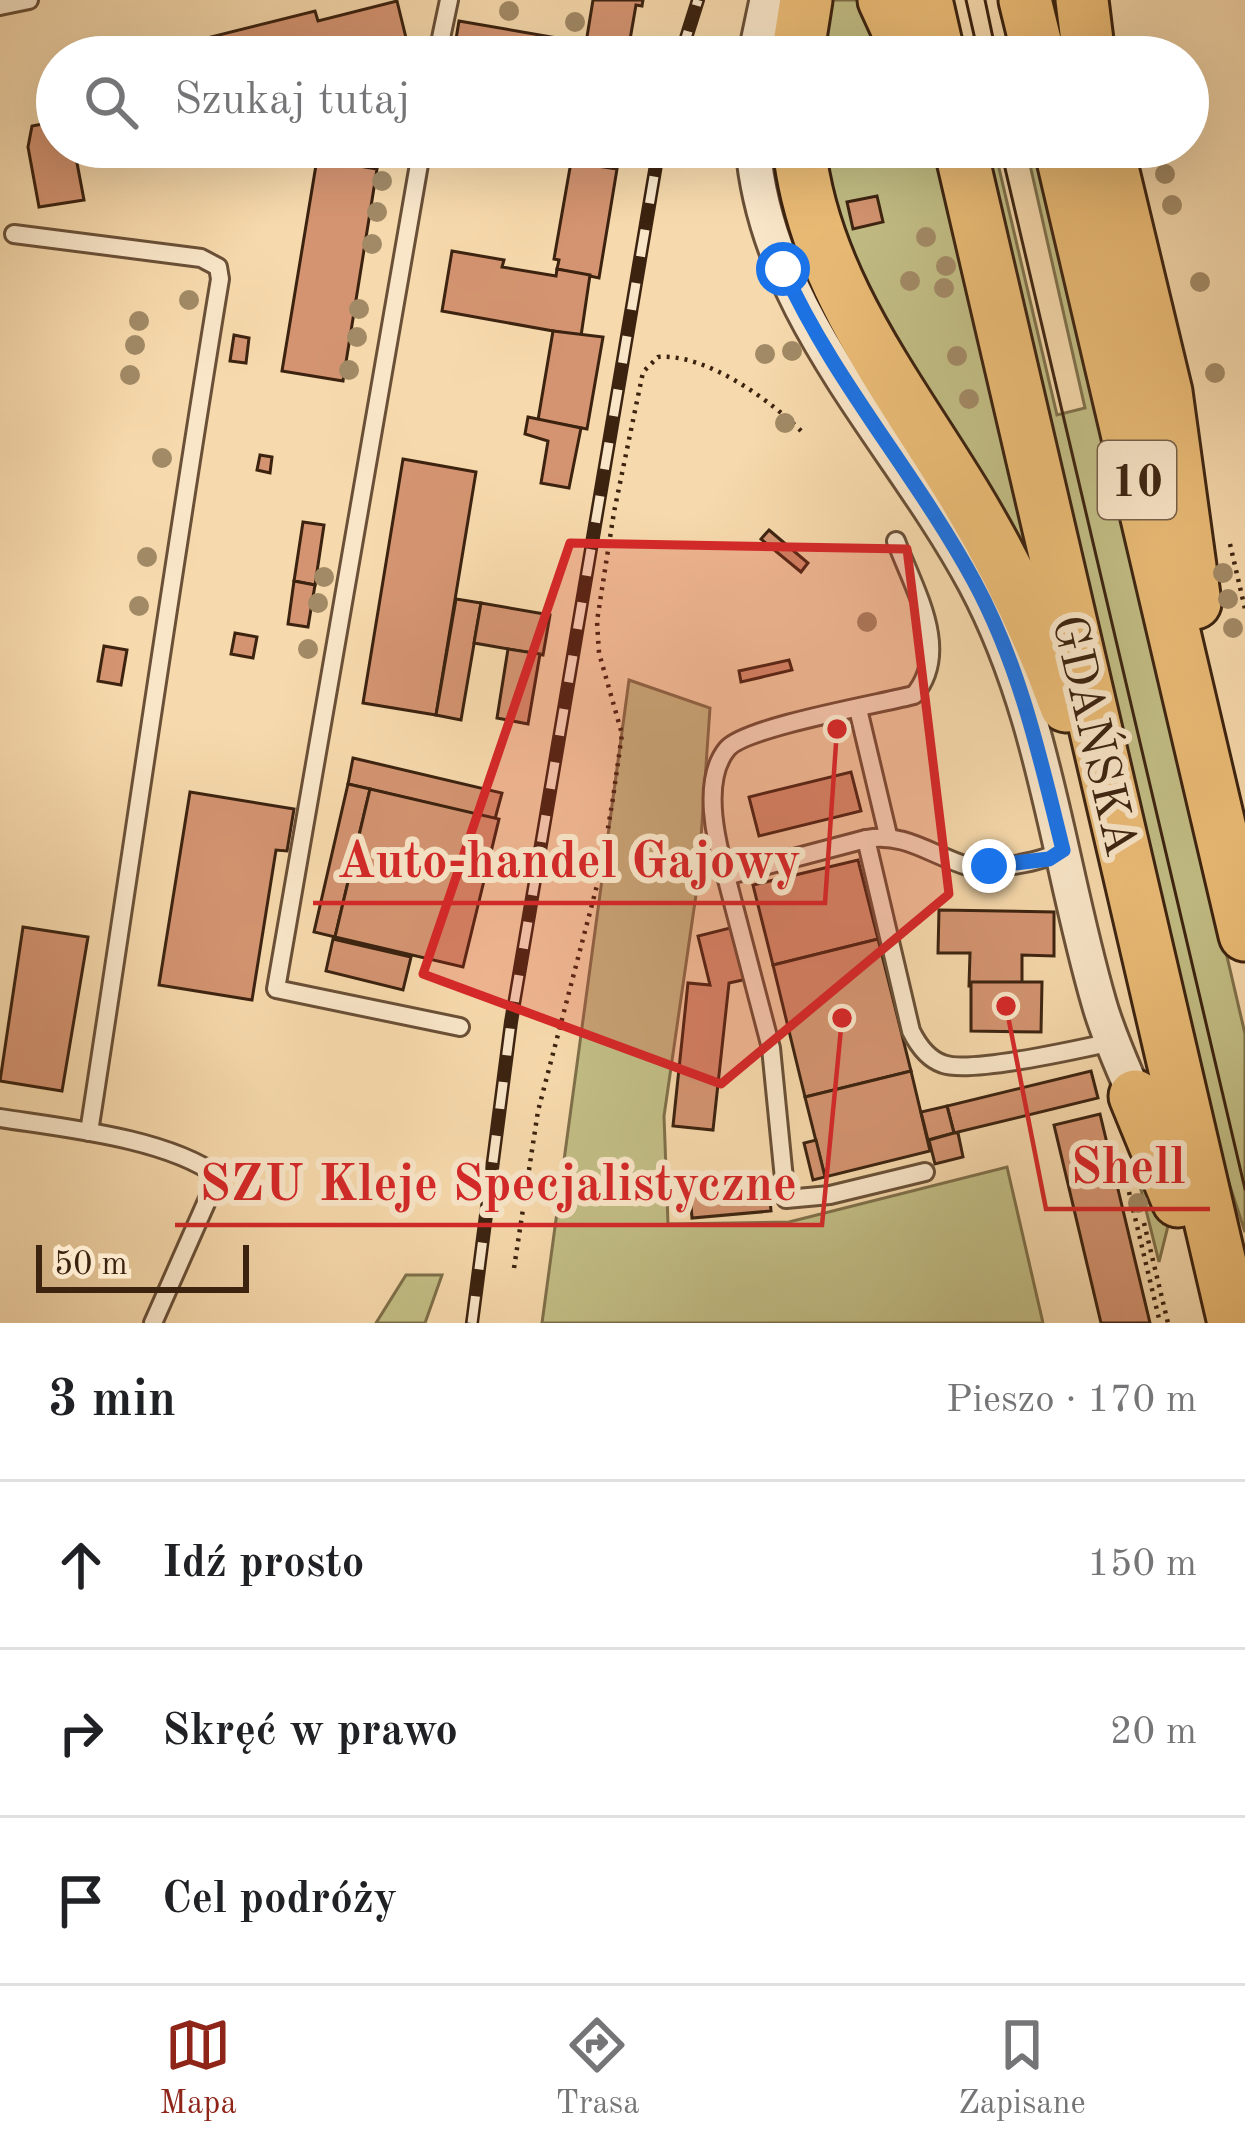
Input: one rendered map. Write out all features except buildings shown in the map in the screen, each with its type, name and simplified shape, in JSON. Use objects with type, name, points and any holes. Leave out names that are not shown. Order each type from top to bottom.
[{"type":"main road","points":[[800,36],[806,0]]},
{"type":"main road","points":[[884,0],[900,36]]},
{"type":"main road","points":[[926,0],[934,36]]},
{"type":"main road","points":[[1082,0],[1086,36]]},
{"type":"main road","points":[[791,168],[840,287],[989,537],[1049,662],[1141,921]]},
{"type":"main road","name":"GDAŃSKA","points":[[963,168],[1141,921],[1159,1102],[1232,1323]]},
{"type":"main road","name":"GDAŃSKA","points":[[1065,168],[1215,812],[1236,859],[1245,935]]},
{"type":"main road","points":[[1112,168],[1172,430],[1196,611],[1215,812]]},
{"type":"street","points":[[759,36],[767,0]]},
{"type":"street","points":[[779,168],[765,212],[796,297],[960,557],[1001,635],[1025,701],[1112,1042],[1159,1102]]},
{"type":"lane","points":[[0,6],[29,0]]},
{"type":"lane","points":[[441,36],[449,0]]},
{"type":"lane","points":[[418,168],[276,989],[460,1027]]},
{"type":"lane","points":[[14,235],[201,258],[218,268],[220,279],[151,702],[142,800],[89,1132]]},
{"type":"lane","points":[[896,541],[931,638],[928,678],[914,695],[741,739],[727,749],[712,805],[715,839],[771,1048],[786,1199],[830,1196],[925,1172]]},
{"type":"lane","points":[[858,709],[888,835]]},
{"type":"lane","points":[[726,876],[888,835],[972,868],[1049,859],[1063,850]]},
{"type":"lane","points":[[866,839],[911,1031],[930,1057],[944,1065],[973,1066],[1112,1042]]},
{"type":"lane","points":[[1159,1102],[1238,1254]]},
{"type":"lane","points":[[0,1118],[89,1132],[196,1160],[218,1176],[154,1323]]},
{"type":"path","points":[[514,1268],[538,1112],[601,870],[622,734],[599,653],[597,621],[638,384],[648,364],[658,357],[684,358],[755,393],[804,434]]},
{"type":"highlighted area","points":[[570,543],[907,549],[949,894],[721,1084],[423,974]]},
{"type":"shaded area","points":[[825,0],[868,0],[884,36],[819,36]]},
{"type":"shaded area","points":[[823,168],[939,168],[952,206],[1041,593],[870,318]]},
{"type":"shaded area","points":[[989,168],[999,168],[1057,415],[1085,408],[1031,168],[1044,168],[1245,1034],[1245,1232],[1216,1143]]},
{"type":"shaded area","points":[[629,680],[710,708],[698,881],[664,1116],[668,1224],[789,1222],[1007,1167],[1043,1323],[542,1323]]},
{"type":"shaded area","points":[[1122,1114],[1171,1214],[1159,1262]]},
{"type":"shaded area","points":[[406,1275],[442,1275],[425,1323],[376,1323]]},
{"type":"tram line","points":[[966,0],[974,36]]},
{"type":"tram line","points":[[985,0],[993,36]]},
{"type":"tram line","points":[[1005,168],[1245,1189]]},
{"type":"railway","points":[[687,36],[698,0]]},
{"type":"railway","points":[[472,1323],[511,1022],[655,168]]},
{"type":"place","name":"Auto-handel Gajowy","points":[[837,729]]},
{"type":"place","name":"Shell","points":[[1006,1006]]},
{"type":"place","name":"SZU Kleje Specjalistyczne","points":[[842,1018]]},
{"type":"route","points":[[783,269],[813,328],[960,557],[1014,666],[1063,850],[1049,859],[989,866]]}]
